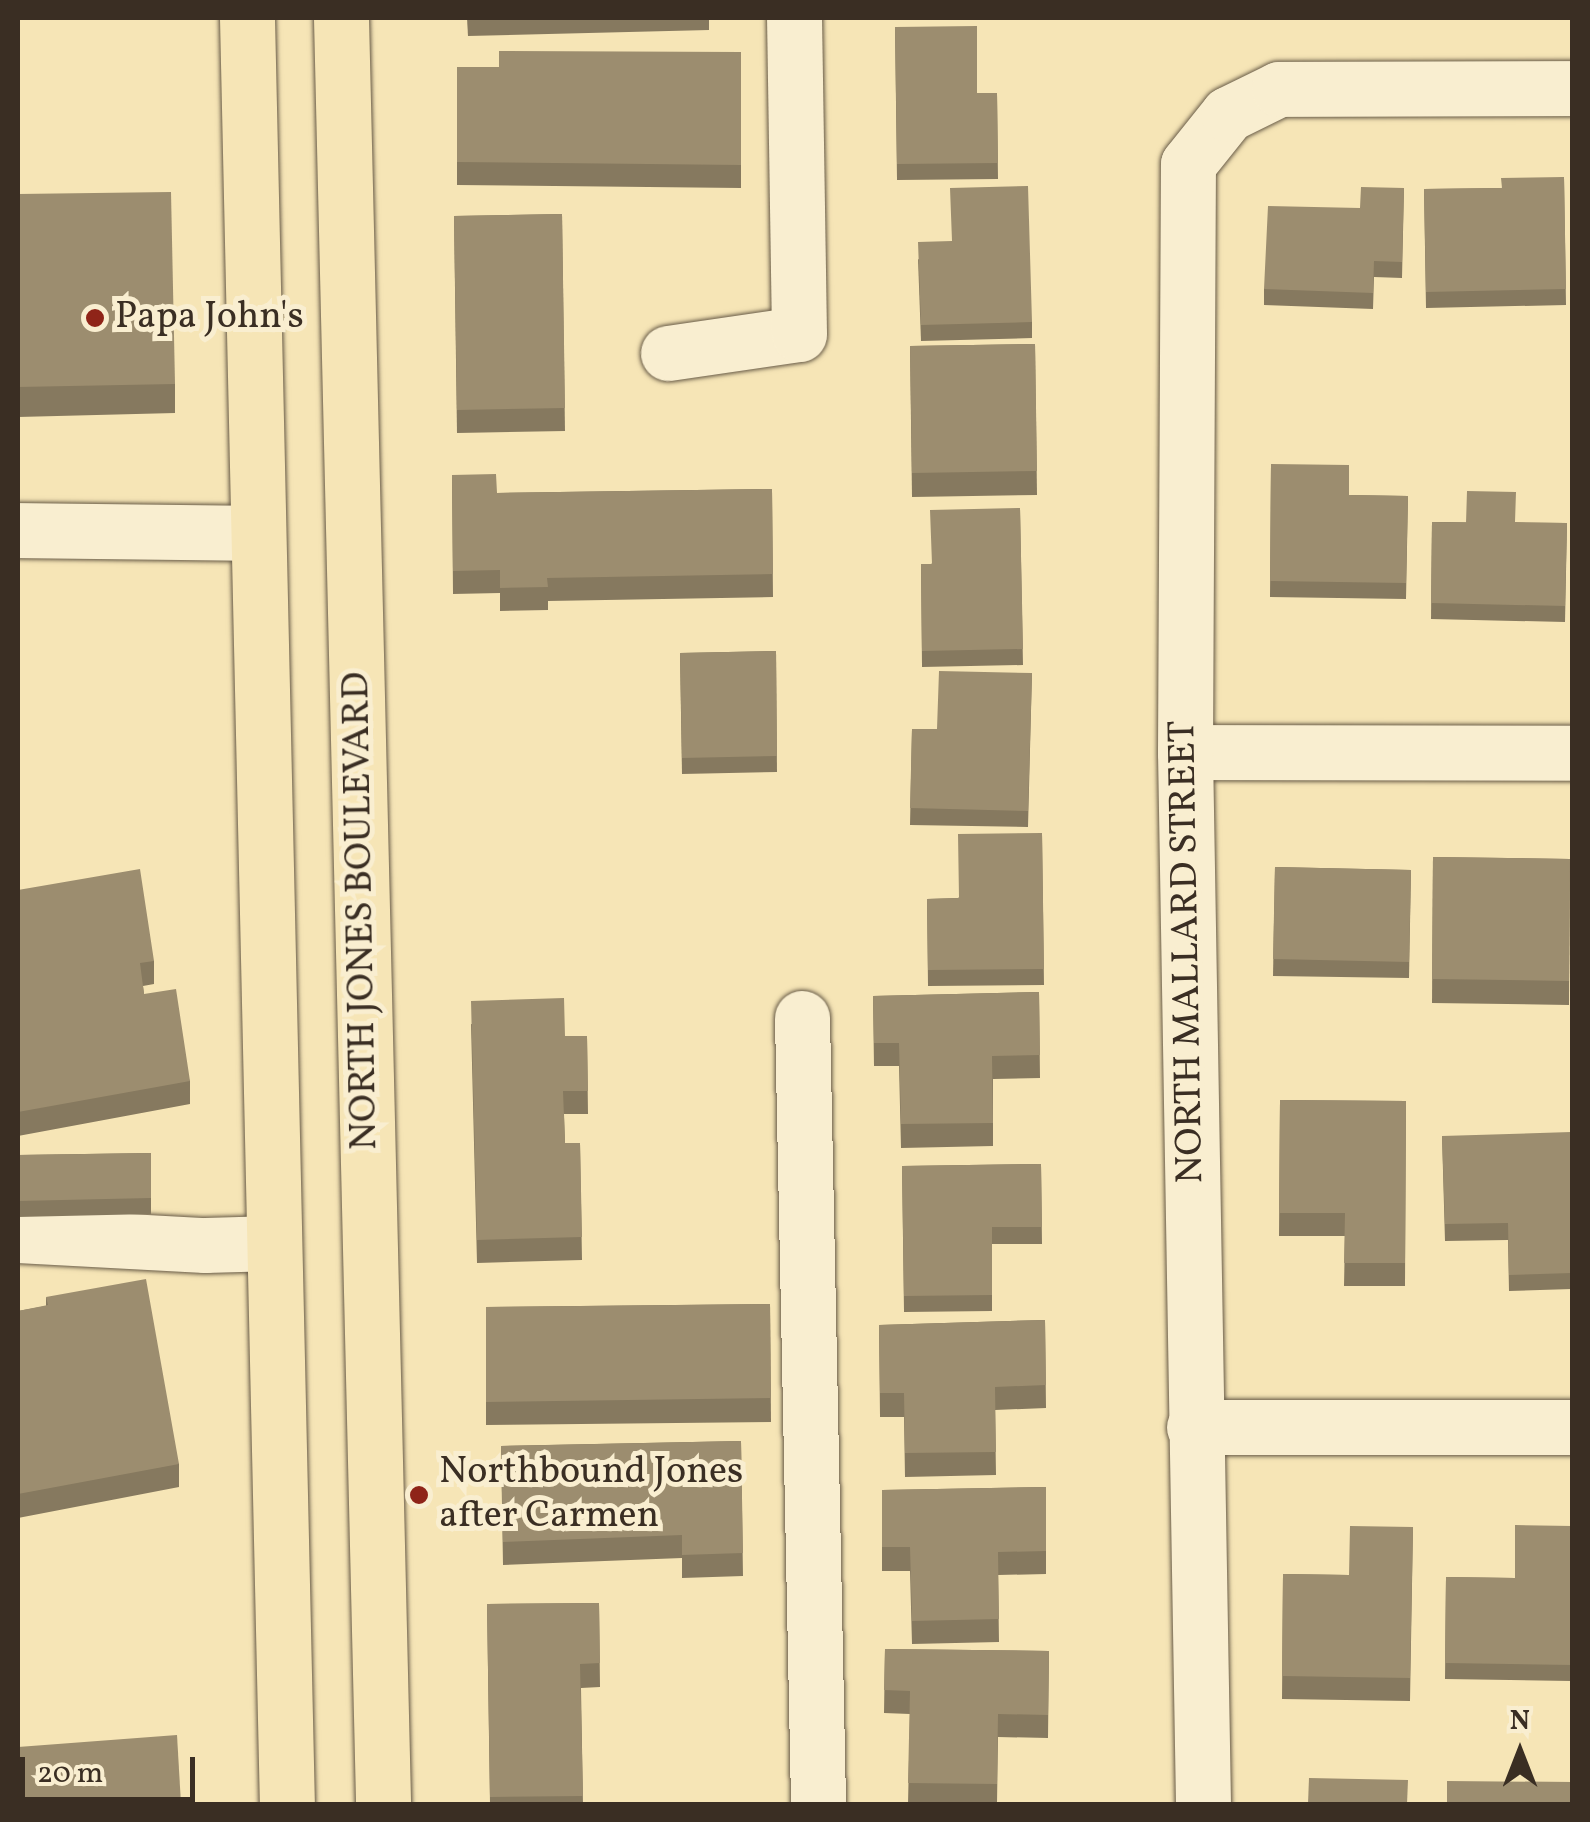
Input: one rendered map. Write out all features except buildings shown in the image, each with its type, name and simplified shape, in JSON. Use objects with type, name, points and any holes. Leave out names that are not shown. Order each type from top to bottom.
[{"type":"main road","points":[[247,18],[287,1804]]},
{"type":"main road","name":"NORTH JONES BOULEVARD","points":[[341,18],[383,1804]]},
{"type":"street","points":[[668,354],[798,334],[794,18]]},
{"type":"street","name":"NORTH MALLARD STREET","points":[[1204,1804],[1194,1427],[1185,752],[1188,164],[1228,114],[1279,89],[1572,88]]},
{"type":"street","points":[[18,530],[258,533]]},
{"type":"street","points":[[1185,752],[1572,753]]},
{"type":"street","points":[[802,1018],[818,1804]]},
{"type":"street","points":[[18,1235],[205,1246],[274,1242]]},
{"type":"street","points":[[1194,1427],[1572,1427]]},
{"type":"place","name":"Papa John's","points":[[95,318]]},
{"type":"place","name":"Northbound Jones after Carmen","points":[[419,1495]]}]
